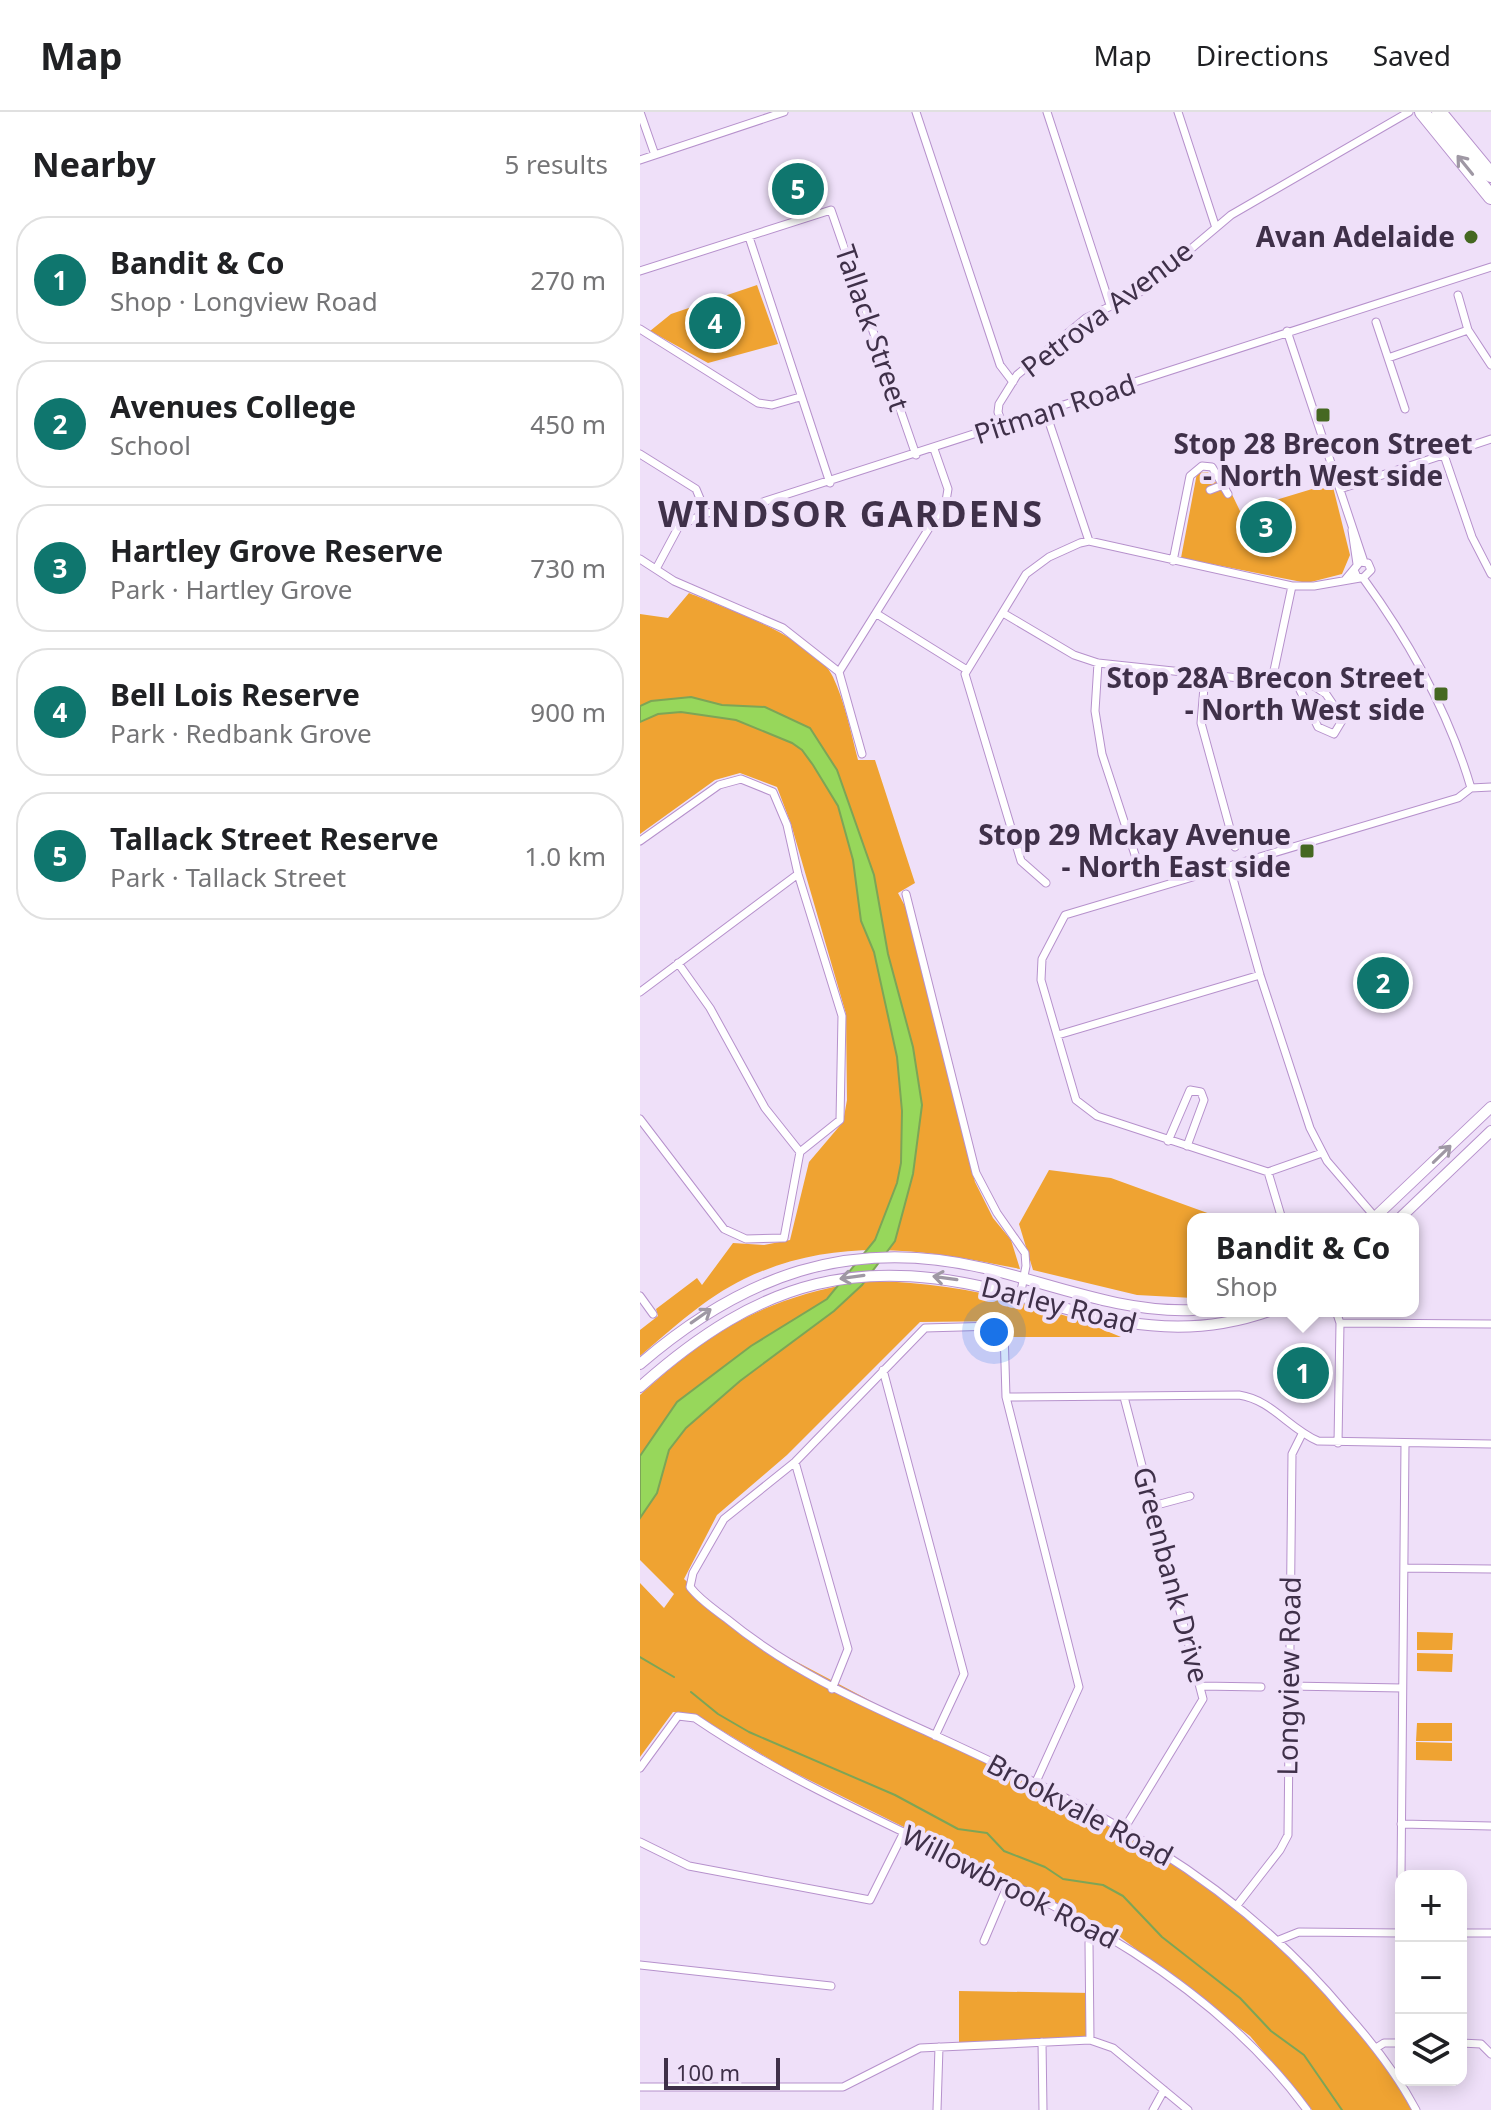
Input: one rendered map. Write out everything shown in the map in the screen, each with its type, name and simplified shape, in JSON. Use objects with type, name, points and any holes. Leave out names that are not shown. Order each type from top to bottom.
[{"type":"highway","points":[[1422,112],[1491,197]]},
{"type":"highway","points":[[1439,112],[1491,175]]},
{"type":"main road","points":[[1380,1213],[1491,1107]]},
{"type":"main road","points":[[1405,1213],[1491,1131]]},
{"type":"main road","name":"Darley Road","points":[[640,1364],[729,1298],[771,1279],[824,1264],[901,1258],[955,1262],[1127,1305],[1187,1310]]},
{"type":"main road","name":"Darley Road","points":[[640,1387],[717,1325],[766,1299],[812,1285],[893,1274],[955,1279],[1113,1321],[1156,1328],[1210,1326],[1245,1317]]},
{"type":"street","points":[[640,112],[655,155]]},
{"type":"street","points":[[640,160],[784,112]]},
{"type":"street","points":[[916,112],[1000,365],[1013,382]]},
{"type":"street","points":[[1047,112],[1110,305]]},
{"type":"street","points":[[1178,112],[1215,225]]},
{"type":"street","name":"Petrova Avenue","points":[[1003,426],[998,412],[1013,382],[1023,369],[1086,318],[1140,292],[1215,225],[1409,112]]},
{"type":"street","name":"Tallack Street","points":[[640,271],[831,210],[916,455]]},
{"type":"street","points":[[749,237],[830,483]]},
{"type":"street","name":"Pitman Road","points":[[706,513],[735,511],[830,483],[1287,331],[1491,267]]},
{"type":"street","points":[[1458,295],[1468,330],[1491,365]]},
{"type":"street","points":[[1376,322],[1405,409]]},
{"type":"street","points":[[640,329],[758,403],[772,405],[800,397]]},
{"type":"street","points":[[1388,358],[1468,330]]},
{"type":"street","points":[[1287,331],[1352,528],[1358,565],[1451,727],[1471,788]]},
{"type":"street","points":[[1046,413],[1089,541]]},
{"type":"street","points":[[1340,489],[1491,439]]},
{"type":"street","points":[[839,672],[946,501],[948,489],[934,449]]},
{"type":"street","points":[[640,454],[696,489],[706,513],[679,526],[656,569]]},
{"type":"street","points":[[1444,455],[1472,537],[1491,574]]},
{"type":"street","points":[[1173,561],[1190,476],[1202,466],[1212,467],[1228,494]]},
{"type":"street","points":[[1210,490],[1223,485]]},
{"type":"street","points":[[1046,883],[1021,861],[965,674],[1034,567],[1060,551],[1089,541],[1292,586],[1364,577]]},
{"type":"street","points":[[640,559],[687,587],[783,628],[839,672],[862,754]]},
{"type":"street","points":[[1358,565],[1370,566],[1364,577]]},
{"type":"street","points":[[1343,581],[1358,565]]},
{"type":"street","points":[[1272,680],[1292,586]]},
{"type":"street","points":[[1003,613],[1074,655],[1098,663],[1314,686],[1326,694],[1343,719],[1334,734],[1318,727],[1298,686]]},
{"type":"street","points":[[877,614],[967,670]]},
{"type":"street","points":[[1098,663],[1095,711],[1102,754],[1141,873]]},
{"type":"street","points":[[1205,675],[1201,723],[1235,847]]},
{"type":"street","points":[[640,841],[719,785],[741,779],[773,792],[787,825],[798,874],[842,1016],[843,1045],[840,1120],[800,1152],[784,1238],[746,1239],[724,1229],[640,1119]]},
{"type":"street","points":[[1322,1153],[1268,1172],[1097,1116],[1076,1100],[1041,980],[1042,959],[1065,915],[1458,798],[1471,788],[1491,787]]},
{"type":"street","points":[[1230,868],[1260,975],[1310,1128],[1322,1153],[1371,1213]]},
{"type":"street","points":[[640,992],[798,874]]},
{"type":"street","points":[[906,894],[976,1173],[997,1213],[1021,1244],[1026,1260],[1020,1296]]},
{"type":"street","points":[[678,963],[710,1008],[765,1108],[800,1152]]},
{"type":"street","points":[[1058,1035],[1260,975]]},
{"type":"street","points":[[1168,1141],[1190,1090],[1201,1092],[1204,1100],[1187,1146]]},
{"type":"street","points":[[1268,1172],[1280,1213]]},
{"type":"street","points":[[640,1296],[653,1314]]},
{"type":"street","points":[[1338,1317],[1338,1443]]},
{"type":"street","points":[[1340,1323],[1491,1324]]},
{"type":"street","points":[[832,1689],[848,1649],[795,1462],[925,1328],[996,1326],[1004,1331],[1006,1397],[1079,1687],[1035,1784]]},
{"type":"street","points":[[883,1370],[964,1674],[935,1736]]},
{"type":"street","points":[[1006,1397],[1256,1398],[1302,1434],[1338,1443],[1491,1444]]},
{"type":"street","name":"Greenbank Drive","points":[[1124,1397],[1203,1699],[1197,1714],[1124,1829]]},
{"type":"street","name":"Longview Road","points":[[1238,1904],[1288,1835],[1292,1454],[1302,1434]]},
{"type":"street","points":[[1401,1870],[1405,1444]]},
{"type":"street","name":"Brookvale Road","points":[[795,1462],[724,1519],[690,1581],[695,1594],[746,1635],[832,1689],[1124,1829],[1238,1904],[1315,1976],[1376,2048],[1416,2110]]},
{"type":"street","points":[[1153,1506],[1190,1496]]},
{"type":"street","points":[[1404,1568],[1491,1569]]},
{"type":"street","points":[[1201,1686],[1261,1687]]},
{"type":"street","points":[[1289,1686],[1402,1688]]},
{"type":"street","name":"Willowbrook Road","points":[[640,1768],[678,1716],[695,1718],[782,1772],[1009,1882],[1127,1946],[1249,2040],[1307,2110]]},
{"type":"street","points":[[1401,1824],[1491,1826]]},
{"type":"street","points":[[640,1842],[689,1866],[870,1900],[904,1832]]},
{"type":"street","points":[[984,1941],[1009,1882]]},
{"type":"street","points":[[1090,2040],[1089,1943],[1094,1926]]},
{"type":"street","points":[[1279,1940],[1299,1932],[1395,1933]]},
{"type":"street","points":[[1467,1933],[1491,1933]]},
{"type":"street","points":[[640,1965],[831,1986]]},
{"type":"street","points":[[640,2087],[843,2087],[920,2048],[1090,2040],[1113,2048],[1188,2110]]},
{"type":"street","points":[[1042,2042],[1043,2110]]},
{"type":"street","points":[[1376,2048],[1384,2043],[1395,2043]]},
{"type":"street","points":[[1467,2043],[1481,2044],[1491,2054]]},
{"type":"street","points":[[937,2110],[939,2047]]},
{"type":"street","points":[[1153,2110],[1164,2090]]},
{"type":"shaded area","points":[[807,168],[818,200],[789,214],[777,178]]},
{"type":"shaded area","points":[[757,285],[778,344],[708,363],[650,331],[671,314]]},
{"type":"shaded area","points":[[1208,472],[1217,484],[1226,482],[1240,511],[1332,483],[1350,555],[1342,574],[1307,583],[1181,558],[1197,473]]},
{"type":"shaded area","points":[[689,593],[746,616],[809,650],[833,677],[858,760],[875,760],[915,883],[898,893],[905,906],[975,1182],[993,1218],[1011,1240],[1020,1269],[915,1252],[847,1251],[813,1256],[744,1279],[716,1295],[640,1356],[640,1330],[658,1316],[656,1309],[697,1278],[702,1285],[733,1243],[764,1245],[790,1240],[809,1162],[843,1122],[847,1100],[846,1014],[791,824],[777,787],[740,773],[715,780],[640,834],[640,614],[668,618]]},
{"type":"shaded area","points":[[691,697],[722,705],[765,707],[810,728],[837,770],[874,875],[888,954],[913,1047],[922,1105],[913,1174],[895,1241],[862,1285],[834,1311],[740,1381],[686,1428],[669,1450],[657,1493],[640,1518],[640,1456],[677,1402],[751,1346],[827,1299],[875,1240],[897,1183],[901,1163],[902,1111],[897,1057],[874,952],[861,921],[853,860],[838,806],[813,765],[802,750],[792,743],[736,720],[681,712],[658,714],[640,722],[640,706],[651,701]]},
{"type":"shaded area","points":[[1049,1170],[1111,1178],[1207,1213],[1187,1213],[1187,1298],[1137,1295],[1033,1270],[1019,1224]]},
{"type":"shaded area","points":[[859,1282],[891,1282],[958,1289],[1027,1304],[1121,1337],[1010,1337],[1010,1325],[1005,1321],[920,1322],[787,1455],[717,1515],[684,1579],[746,1635],[1191,1870],[1279,1940],[1376,2048],[1395,2077],[1395,2086],[1401,2086],[1416,2110],[1312,2110],[1250,2036],[1111,1930],[783,1767],[694,1714],[673,1712],[640,1757],[640,1583],[664,1608],[674,1594],[640,1560],[640,1395],[691,1352],[740,1320],[825,1289]]},
{"type":"shaded area","points":[[1417,1632],[1453,1633],[1452,1650],[1417,1650]]},
{"type":"shaded area","points":[[1417,1653],[1453,1654],[1452,1672],[1417,1671]]},
{"type":"shaded area","points":[[1417,1723],[1452,1723],[1452,1741],[1416,1741]]},
{"type":"shaded area","points":[[1416,1742],[1452,1743],[1452,1761],[1416,1760]]},
{"type":"shaded area","points":[[959,1991],[1092,1993],[1090,2040],[959,2046]]},
{"type":"waterway","points":[[640,1657],[674,1677]]},
{"type":"waterway","points":[[691,1692],[718,1714],[749,1732],[895,1795],[958,1829],[987,1833],[1004,1851],[1045,1867],[1063,1879],[1103,1885],[1123,1896],[1162,1937],[1240,1998],[1271,2031],[1304,2055],[1342,2110]]},
{"type":"place","name":"Tallack Street Reserve","points":[[798,189]]},
{"type":"place","name":"Avan Adelaide","points":[[1471,237]]},
{"type":"place","name":"Bell Lois Reserve","points":[[715,323]]},
{"type":"place","name":"Stop 28 Brecon Street - North West side","points":[[1323,415]]},
{"type":"place","name":"Hartley Grove Reserve","points":[[1266,527]]},
{"type":"place","name":"Stop 28A Brecon Street - North West side","points":[[1441,694]]},
{"type":"place","name":"Stop 29 Mckay Avenue - North East side","points":[[1307,851]]},
{"type":"place","name":"Avenues College","points":[[1383,983]]},
{"type":"place","name":"Bandit & Co","points":[[1303,1373]]},
{"type":"district","name":"WINDSOR GARDENS","points":[[851,514]]}]
